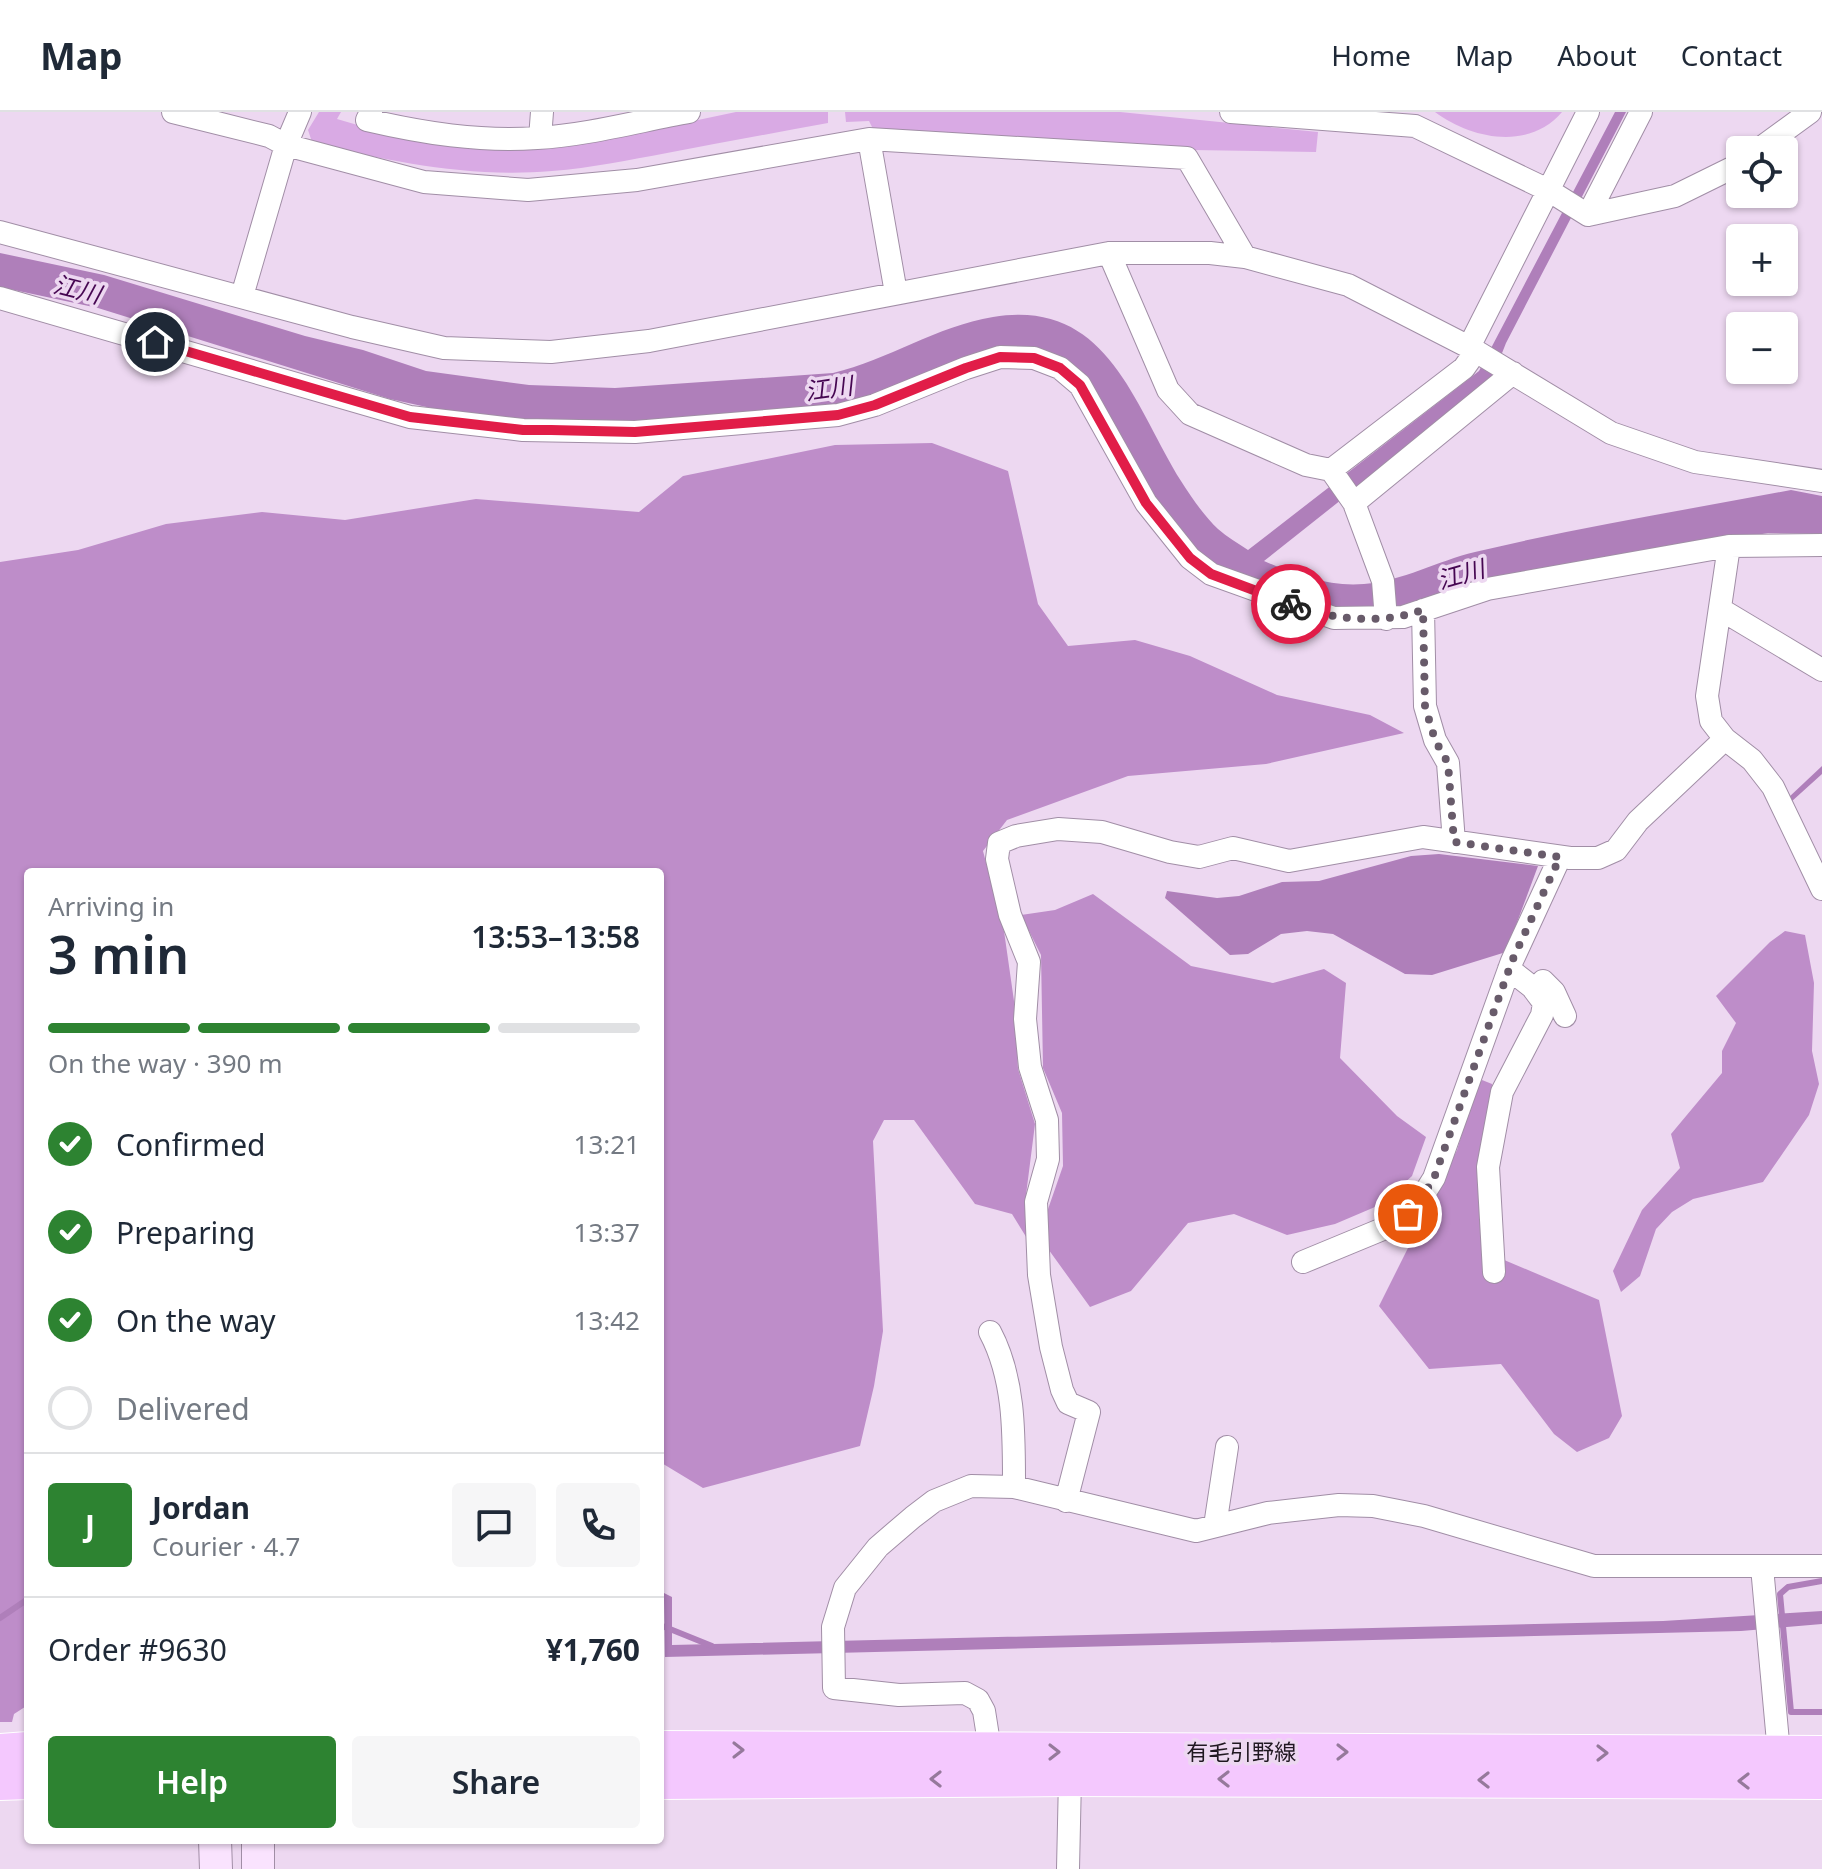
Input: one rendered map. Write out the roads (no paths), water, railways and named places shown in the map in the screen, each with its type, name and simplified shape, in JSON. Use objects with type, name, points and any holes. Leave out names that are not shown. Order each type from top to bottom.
[{"type":"main road","name":"有毛引野線","points":[[664,1749],[992,1765],[1070,1778],[1822,1781]]},
{"type":"main road","points":[[0,1752],[24,1750]]},
{"type":"main road","name":"有毛引野線","points":[[664,1781],[992,1765],[1822,1754]]},
{"type":"main road","points":[[0,1782],[24,1781]]},
{"type":"street","points":[[173,112],[269,136],[286,145],[424,182],[528,190],[637,180],[869,139],[1187,158],[1245,257]]},
{"type":"street","points":[[242,296],[286,145],[300,112]]},
{"type":"street","points":[[371,112],[367,120],[479,139],[540,138],[689,112]]},
{"type":"street","points":[[540,138],[542,112]]},
{"type":"street","points":[[1231,112],[1410,119],[1548,190],[1588,215],[1675,196],[1726,171]]},
{"type":"street","points":[[1331,470],[1464,368],[1588,112]]},
{"type":"street","points":[[1588,215],[1641,112]]},
{"type":"street","points":[[1777,136],[1810,112]]},
{"type":"street","points":[[869,139],[896,293]]},
{"type":"street","points":[[0,232],[444,348],[551,352],[649,341],[1109,253],[1210,253],[1245,257],[1348,285],[1474,350],[1611,433],[1695,462],[1822,481]]},
{"type":"street","points":[[1109,253],[1168,390],[1190,414],[1306,465],[1331,470],[1354,503],[1383,581],[1386,619]]},
{"type":"street","points":[[0,298],[410,417],[523,430],[635,432],[838,415],[875,405],[1000,357],[1034,358],[1060,368],[1080,385],[1146,503],[1190,558],[1211,574],[1334,618],[1386,619],[1487,589],[1729,546],[1822,545]]},
{"type":"street","points":[[1354,503],[1508,370]]},
{"type":"street","points":[[1729,546],[1707,696],[1711,721],[1725,739],[1752,760],[1773,787],[1822,889]]},
{"type":"street","points":[[1720,609],[1822,670]]},
{"type":"street","points":[[1423,610],[1425,706],[1435,740],[1448,763],[1454,842]]},
{"type":"street","points":[[1066,1501],[1089,1412],[1068,1403],[1062,1390],[1039,1275],[1036,1202],[1048,1159],[1047,1120],[1030,1067],[1025,1019],[1029,962],[1010,915],[997,859],[999,843],[1016,836],[1058,829],[1102,832],[1199,857],[1233,848],[1289,861],[1423,837],[1560,857],[1598,858],[1616,850],[1638,821],[1725,739]]},
{"type":"street","points":[[1303,1262],[1390,1226],[1414,1210],[1434,1178],[1511,965],[1560,857]]},
{"type":"street","points":[[1511,965],[1539,977],[1554,992],[1565,1016]]},
{"type":"street","points":[[1494,1272],[1488,1167],[1502,1092],[1542,1015],[1544,1003],[1511,965]]},
{"type":"street","points":[[990,1332],[1001,1352],[1014,1427],[1014,1487]]},
{"type":"street","points":[[1215,1526],[1227,1447]]},
{"type":"street","points":[[992,1765],[984,1711],[978,1700],[965,1693],[899,1695],[834,1688],[833,1627],[845,1588],[878,1547],[913,1517],[934,1501],[971,1486],[1014,1487],[1196,1531],[1282,1512],[1339,1505],[1373,1506],[1424,1516],[1594,1566],[1822,1566]]},
{"type":"street","points":[[1762,1567],[1779,1753]]},
{"type":"street","points":[[1068,1869],[1070,1778]]},
{"type":"street","points":[[215,1844],[216,1869]]},
{"type":"street","points":[[258,1844],[258,1869]]},
{"type":"water","name":"江川","points":[[1615,112],[1626,112],[1506,343],[1491,381],[1264,561],[1325,582],[1364,584],[1514,543],[1791,490],[1822,496],[1822,534],[1768,533],[1675,549],[1402,611],[1323,608],[1246,583],[1196,555],[1156,504],[1110,424],[1035,350],[840,407],[619,422],[537,421],[463,415],[390,399],[98,308],[0,287],[0,253],[104,275],[426,371],[529,385],[615,388],[833,373],[972,321],[1032,315],[1064,324],[1090,340],[1112,363],[1194,500],[1218,529],[1248,550],[1479,371]]},
{"type":"water","points":[[1822,766],[1822,774],[1791,802],[1788,798]]},
{"type":"water","points":[[1439,854],[1538,866],[1506,952],[1432,975],[1405,974],[1333,934],[1307,931],[1281,934],[1248,954],[1230,955],[1165,898],[1167,891],[1217,898],[1239,896],[1282,882],[1319,881],[1411,856]]},
{"type":"water","points":[[664,1593],[672,1597],[672,1645],[1663,1621],[1822,1611],[1822,1624],[1741,1631],[665,1657]]},
{"type":"waterway","points":[[1822,1581],[1788,1587],[1780,1594],[1791,1712],[1822,1712]]},
{"type":"waterway","points":[[0,1618],[24,1602]]},
{"type":"waterway","points":[[664,1627],[712,1646]]}]
